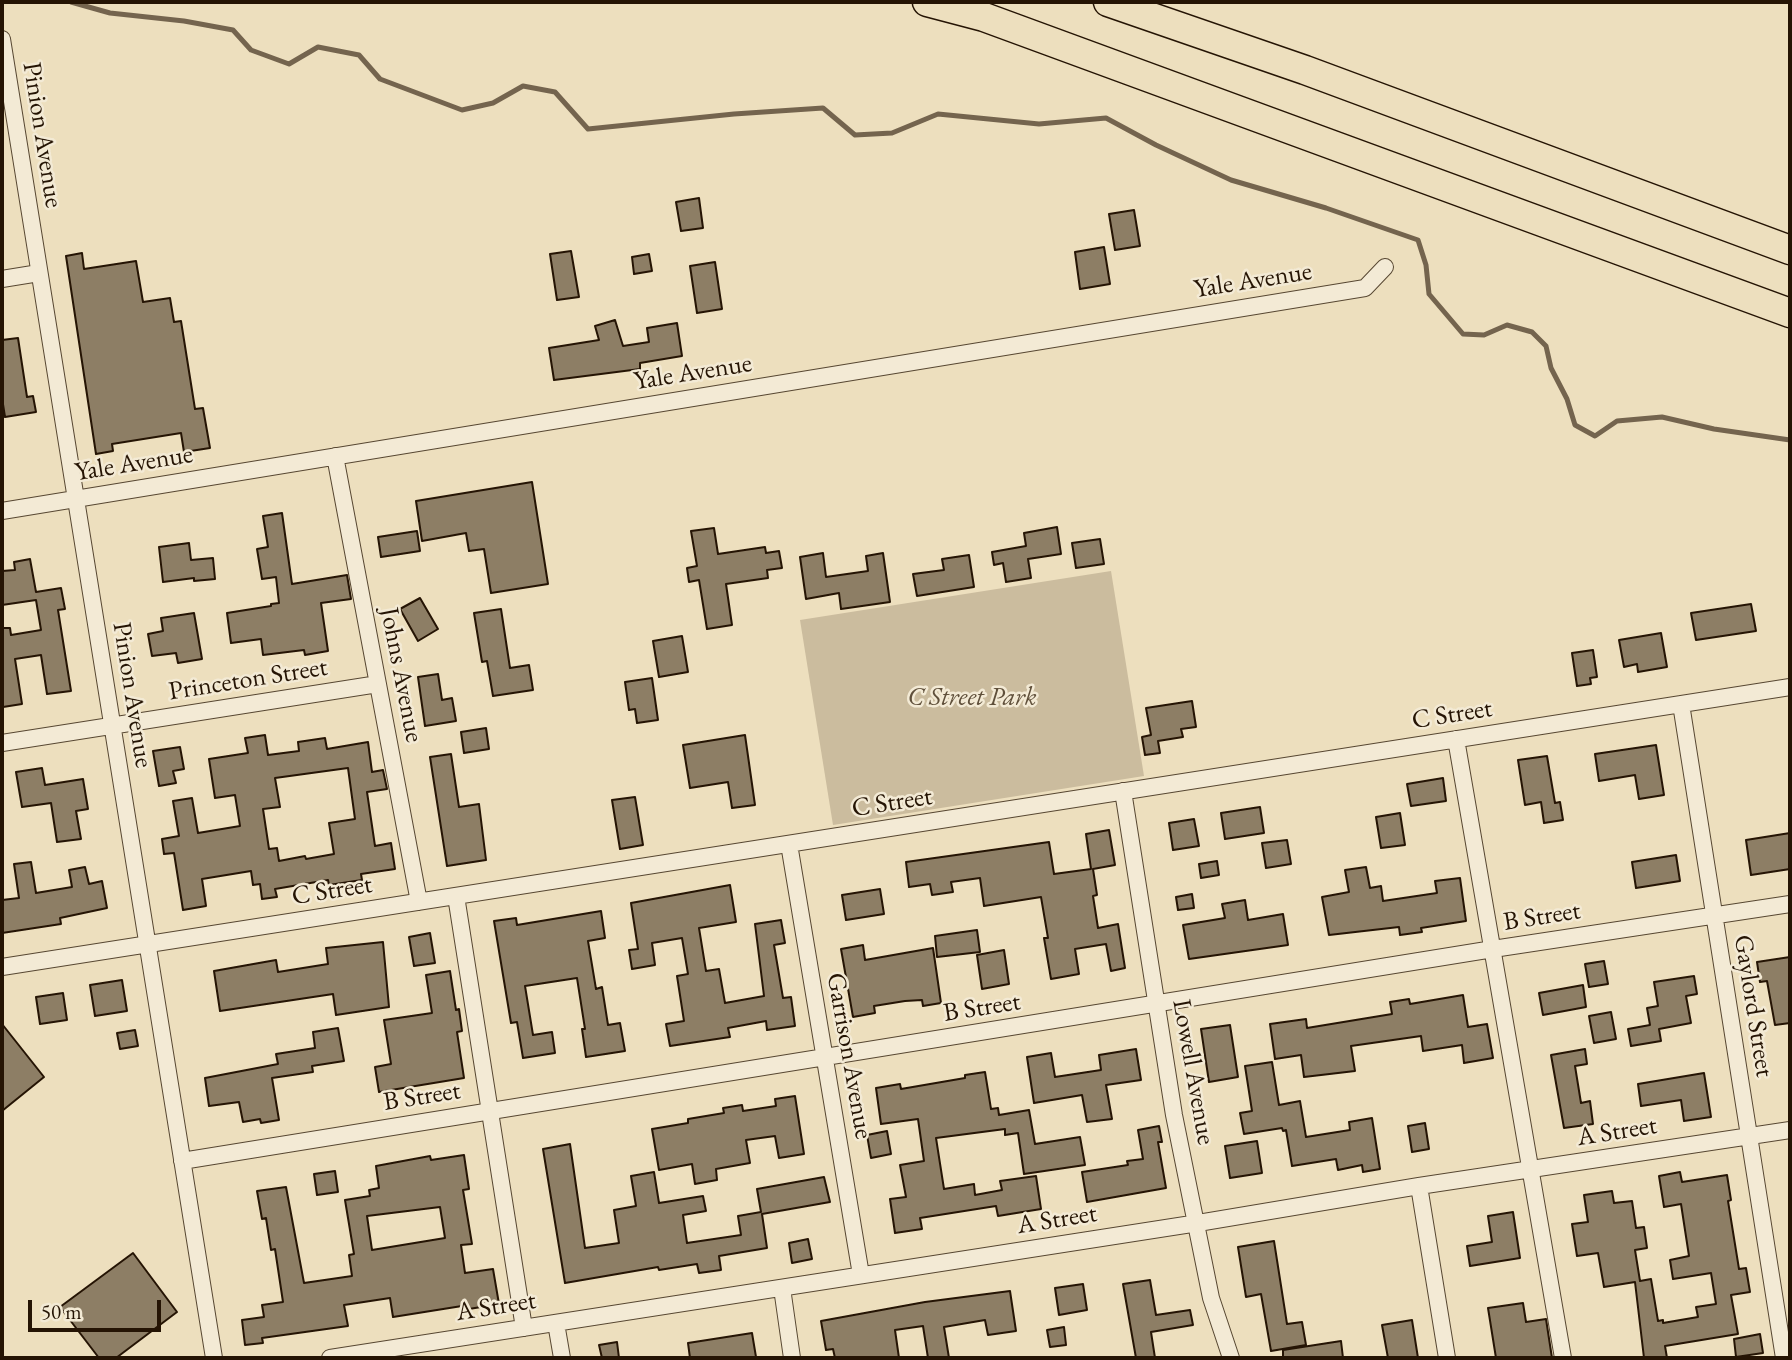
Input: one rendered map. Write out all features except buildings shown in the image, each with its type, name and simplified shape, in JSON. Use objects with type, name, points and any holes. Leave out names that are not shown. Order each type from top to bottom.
[{"type":"highway","points":[[927,2],[997,22],[1790,313]]},
{"type":"highway","points":[[1108,2],[1305,70],[1790,250]]},
{"type":"street","name":"Pinion Avenue","points":[[2,39],[214,1358]]},
{"type":"street","name":"Yale Avenue","points":[[2,511],[1365,288],[1385,267]]},
{"type":"street","points":[[2,279],[39,273]]},
{"type":"street","name":"Johns Avenue","points":[[335,456],[419,902]]},
{"type":"street","name":"Princeton Street","points":[[2,743],[378,684]]},
{"type":"street","name":"C Street","points":[[2,967],[1790,687]]},
{"type":"street","name":"Gaylord Street","points":[[1681,704],[1784,1358]]},
{"type":"street","points":[[1456,739],[1563,1358]]},
{"type":"street","name":"Lowell Avenue","points":[[1123,791],[1174,1115],[1198,1223],[1211,1298],[1231,1358]]},
{"type":"street","name":"Garrison Avenue","points":[[789,844],[861,1275]]},
{"type":"street","points":[[456,896],[524,1328]]},
{"type":"street","name":"B Street","points":[[182,1161],[1493,949],[1790,904]]},
{"type":"street","name":"A Street","points":[[330,1358],[1790,1130]]},
{"type":"street","points":[[1419,1186],[1447,1358]]},
{"type":"street","points":[[782,1288],[792,1358]]},
{"type":"street","points":[[556,1323],[562,1358]]},
{"type":"green space","name":"C Street Park","points":[[1111,571],[1144,776],[833,825],[800,620]]},
{"type":"waterway","points":[[71,2],[110,13],[184,21],[233,30],[251,50],[289,64],[318,47],[359,55],[380,79],[462,110],[493,103],[523,86],[555,92],[588,129],[823,108],[855,135],[892,133],[938,114],[1039,124],[1106,118],[1231,180],[1326,208],[1418,240],[1426,265],[1429,294],[1463,334],[1484,335],[1507,325],[1532,332],[1546,346],[1551,368],[1567,399],[1575,425],[1595,436],[1617,421],[1662,417],[1714,429],[1790,440]]}]
